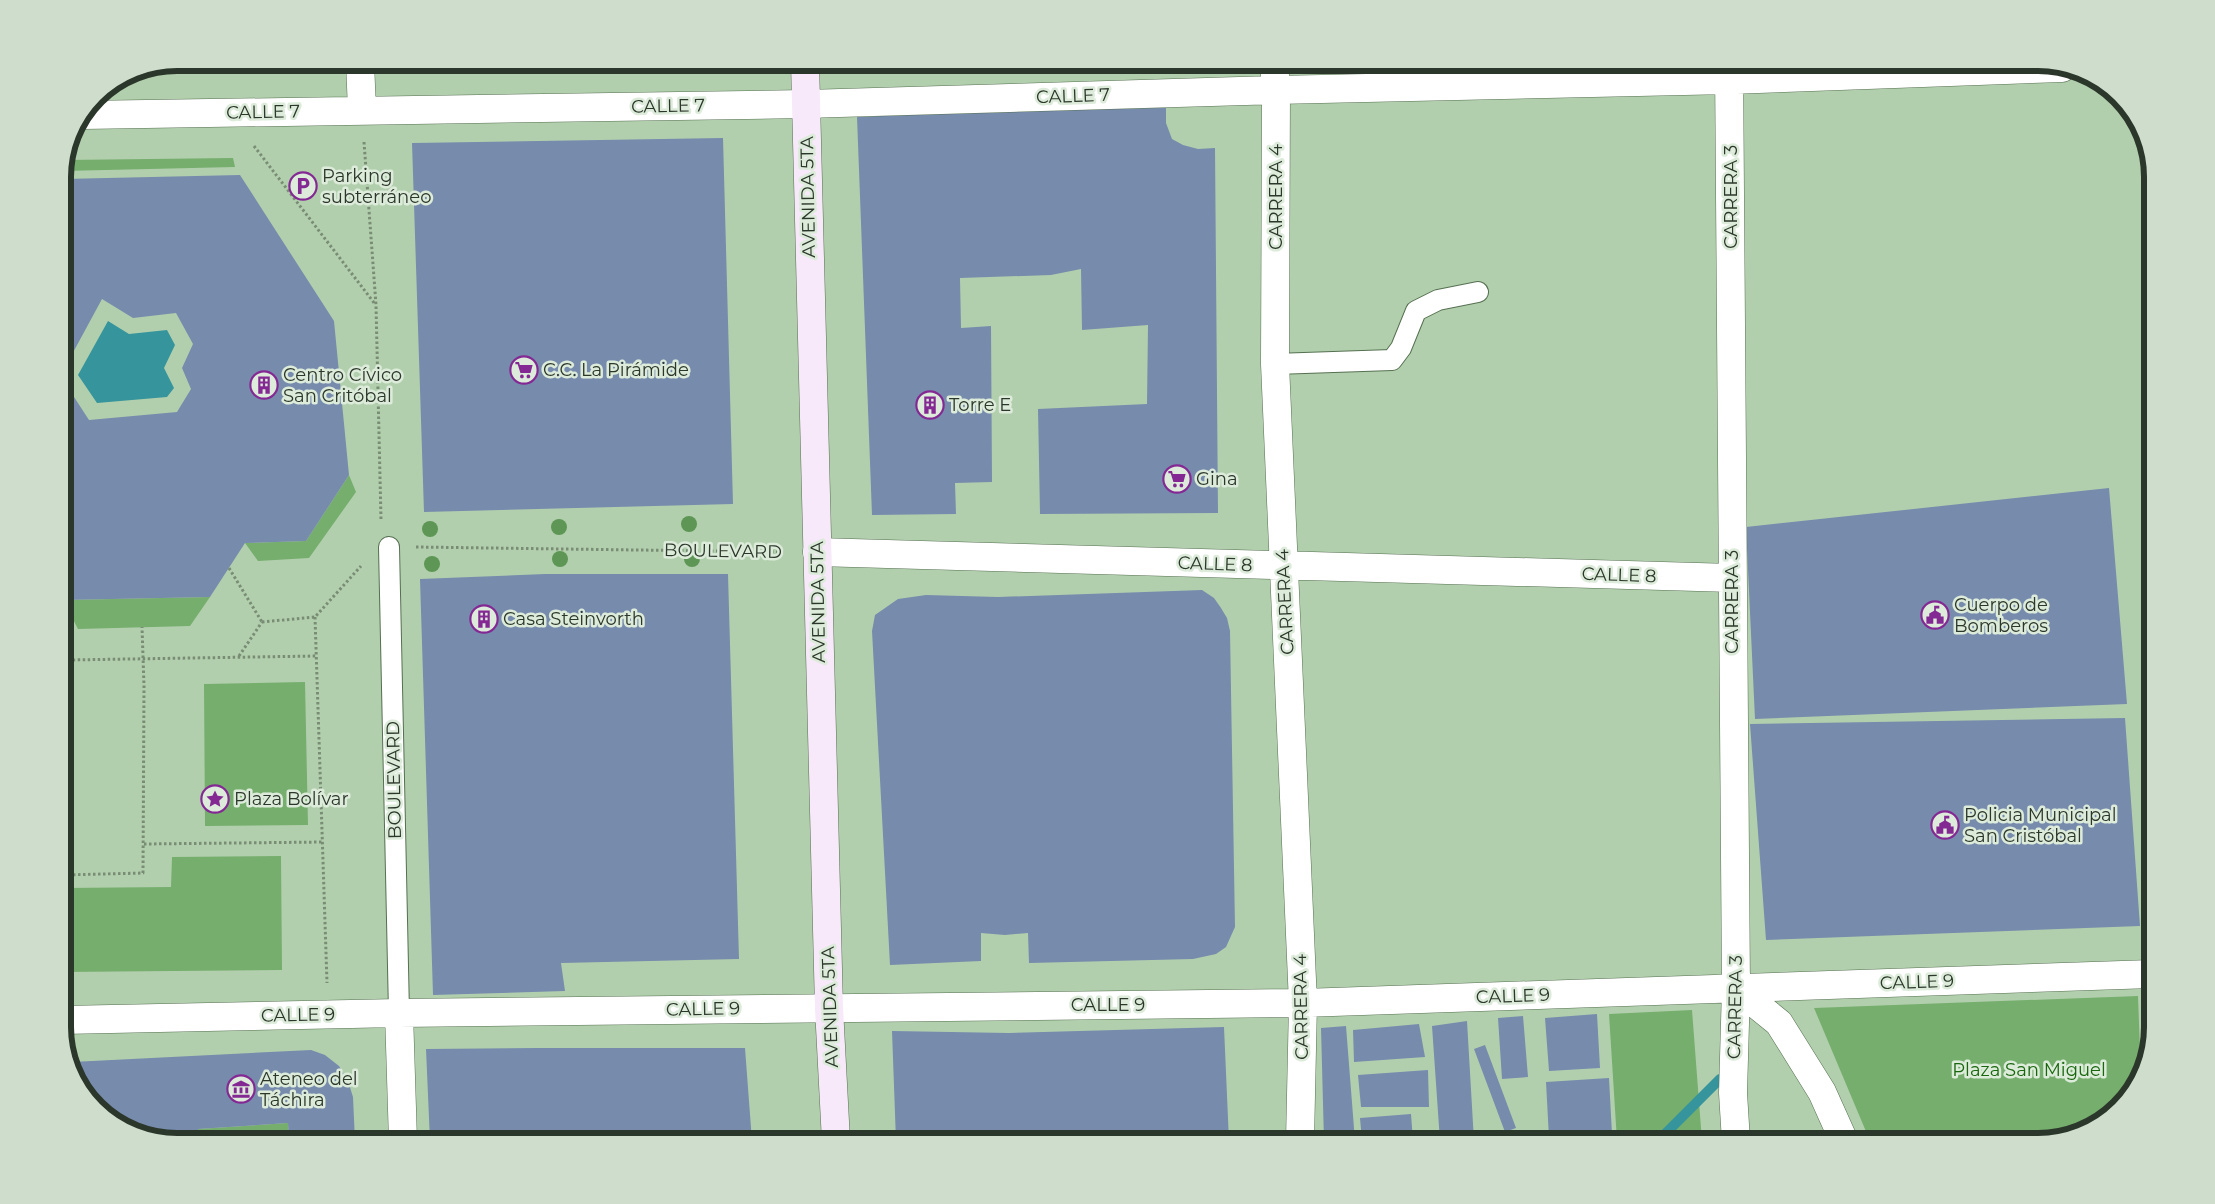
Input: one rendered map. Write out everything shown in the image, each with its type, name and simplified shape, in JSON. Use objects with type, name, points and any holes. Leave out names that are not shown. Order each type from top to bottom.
[{"type":"street","points":[[360,71],[362,110]]},
{"type":"street","name":"AVENIDA 5TA","points":[[805,71],[829,1008],[836,1133]]},
{"type":"street","name":"CARRERA 4","points":[[1275,71],[1275,364],[1303,1004],[1300,1133]]},
{"type":"street","name":"CALLE 7","points":[[92,115],[806,104],[1276,90],[1730,71]]},
{"type":"street","name":"CARRERA 3","points":[[1730,71],[1736,988],[1733,1093],[1735,1133]]},
{"type":"street","name":"CALLE 8","points":[[817,552],[1732,578]]},
{"type":"street","name":"CALLE 9","points":[[71,1020],[399,1013],[1303,1004],[2144,974]]},
{"type":"street","points":[[1736,988],[1779,1023],[1822,1092],[1840,1133]]},
{"type":"street","points":[[399,1013],[403,1133]]},
{"type":"lane","points":[[1275,364],[1392,360],[1401,348],[1416,311],[1438,300],[1478,292]]},
{"type":"lane","name":"BOULEVARD","points":[[383,544],[399,1013]]},
{"type":"path","points":[[362,110],[376,305],[382,514]]},
{"type":"path","points":[[248,138],[376,305]]},
{"type":"path","points":[[262,622],[315,617],[383,544]]},
{"type":"path","name":"BOULEVARD","points":[[383,544],[817,552]]},
{"type":"path","points":[[229,568],[262,622]]},
{"type":"path","points":[[315,617],[327,990]]},
{"type":"path","points":[[239,656],[262,622]]},
{"type":"path","points":[[71,875],[143,874],[144,686],[142,628]]},
{"type":"path","points":[[71,660],[316,656]]},
{"type":"path","points":[[144,844],[323,842]]},
{"type":"green space","points":[[233,158],[235,167],[71,171],[73,160]]},
{"type":"green space","points":[[349,475],[356,492],[309,558],[258,561],[245,543],[306,541]]},
{"type":"green space","points":[[210,597],[190,626],[78,629],[71,615],[71,600]]},
{"type":"green space","points":[[305,682],[308,825],[205,826],[204,684]]},
{"type":"green space","points":[[281,856],[282,970],[71,972],[71,888],[171,887],[172,857]]},
{"type":"green space","name":"Plaza San Miguel","points":[[2138,996],[2140,1054],[2130,1080],[2113,1102],[2091,1119],[2065,1129],[2038,1133],[1867,1133],[1814,1008]]},
{"type":"green space","points":[[1692,1010],[1701,1133],[1616,1133],[1609,1014]]},
{"type":"green space","points":[[288,1123],[289,1133],[198,1133],[198,1129]]},
{"type":"water","points":[[108,321],[129,334],[167,330],[175,345],[164,368],[174,388],[167,397],[97,403],[78,375]]},
{"type":"building","points":[[1166,108],[1166,123],[1172,139],[1183,145],[1198,149],[1215,148],[1218,513],[1040,514],[1038,409],[1147,404],[1148,325],[1082,330],[1081,269],[1051,275],[960,278],[961,328],[991,326],[992,482],[955,483],[956,514],[872,515],[857,117],[1045,109]]},
{"type":"building","points":[[723,138],[733,504],[424,512],[412,143]]},
{"type":"building","name":"Centro Cívico San Critóbal","points":[[240,175],[334,321],[349,475],[306,541],[245,543],[210,597],[71,600],[71,392],[89,420],[177,412],[191,389],[182,368],[193,344],[176,313],[133,318],[102,299],[71,356],[71,179]]},
{"type":"building","name":"Cuerpo de Bomberos","points":[[2109,488],[2127,704],[1755,719],[1746,527]]},
{"type":"building","points":[[545,574],[728,574],[739,959],[561,963],[565,991],[433,995],[420,579]]},
{"type":"building","points":[[1202,590],[1214,598],[1221,608],[1227,618],[1230,631],[1235,927],[1226,947],[1216,954],[1193,959],[1029,963],[1028,933],[1005,935],[981,933],[981,961],[890,965],[872,631],[875,615],[898,599],[926,595],[998,597]]},
{"type":"building","name":"Policia Municipal San Cristóbal","points":[[2125,718],[2140,926],[1766,940],[1750,724]]},
{"type":"building","points":[[1597,1014],[1600,1068],[1549,1071],[1545,1018]]},
{"type":"building","points":[[1523,1016],[1528,1077],[1502,1079],[1498,1018]]},
{"type":"building","points":[[1467,1021],[1474,1133],[1439,1133],[1432,1026]]},
{"type":"building","points":[[1419,1024],[1425,1057],[1354,1062],[1353,1030]]},
{"type":"building","points":[[1346,1026],[1354,1133],[1324,1133],[1321,1028]]},
{"type":"building","points":[[1224,1027],[1229,1133],[896,1133],[892,1031],[1009,1033]]},
{"type":"building","points":[[1485,1045],[1516,1128],[1505,1132],[1474,1049]]},
{"type":"building","points":[[745,1048],[751,1133],[430,1133],[426,1049]]},
{"type":"building","name":"Ateneo del Táchira","points":[[311,1050],[325,1055],[339,1066],[348,1081],[353,1097],[355,1133],[289,1133],[288,1123],[198,1129],[198,1133],[157,1131],[130,1122],[107,1106],[89,1086],[77,1062]]},
{"type":"building","points":[[1428,1070],[1429,1107],[1361,1107],[1358,1075]]},
{"type":"building","points":[[1609,1078],[1612,1133],[1549,1133],[1546,1082]]},
{"type":"building","points":[[1411,1114],[1412,1133],[1361,1133],[1360,1118]]},
{"type":"waterway","points":[[1666,1133],[1720,1079]]},
{"type":"place","name":"Parking subterráneo","points":[[303,186]]},
{"type":"place","name":"C.C. La Pirámide","points":[[524,370]]},
{"type":"place","name":"Centro Cívico San Critóbal","points":[[264,385]]},
{"type":"place","name":"Torre E","points":[[930,405]]},
{"type":"place","name":"Gina","points":[[1177,479]]},
{"type":"place","name":"Cuerpo de Bomberos","points":[[1935,615]]},
{"type":"place","name":"Casa Steinvorth","points":[[484,619]]},
{"type":"place","name":"Plaza Bolívar","points":[[215,799]]},
{"type":"place","name":"Policia Municipal San Cristóbal","points":[[1945,825]]},
{"type":"place","name":"Ateneo del Táchira","points":[[241,1089]]}]
